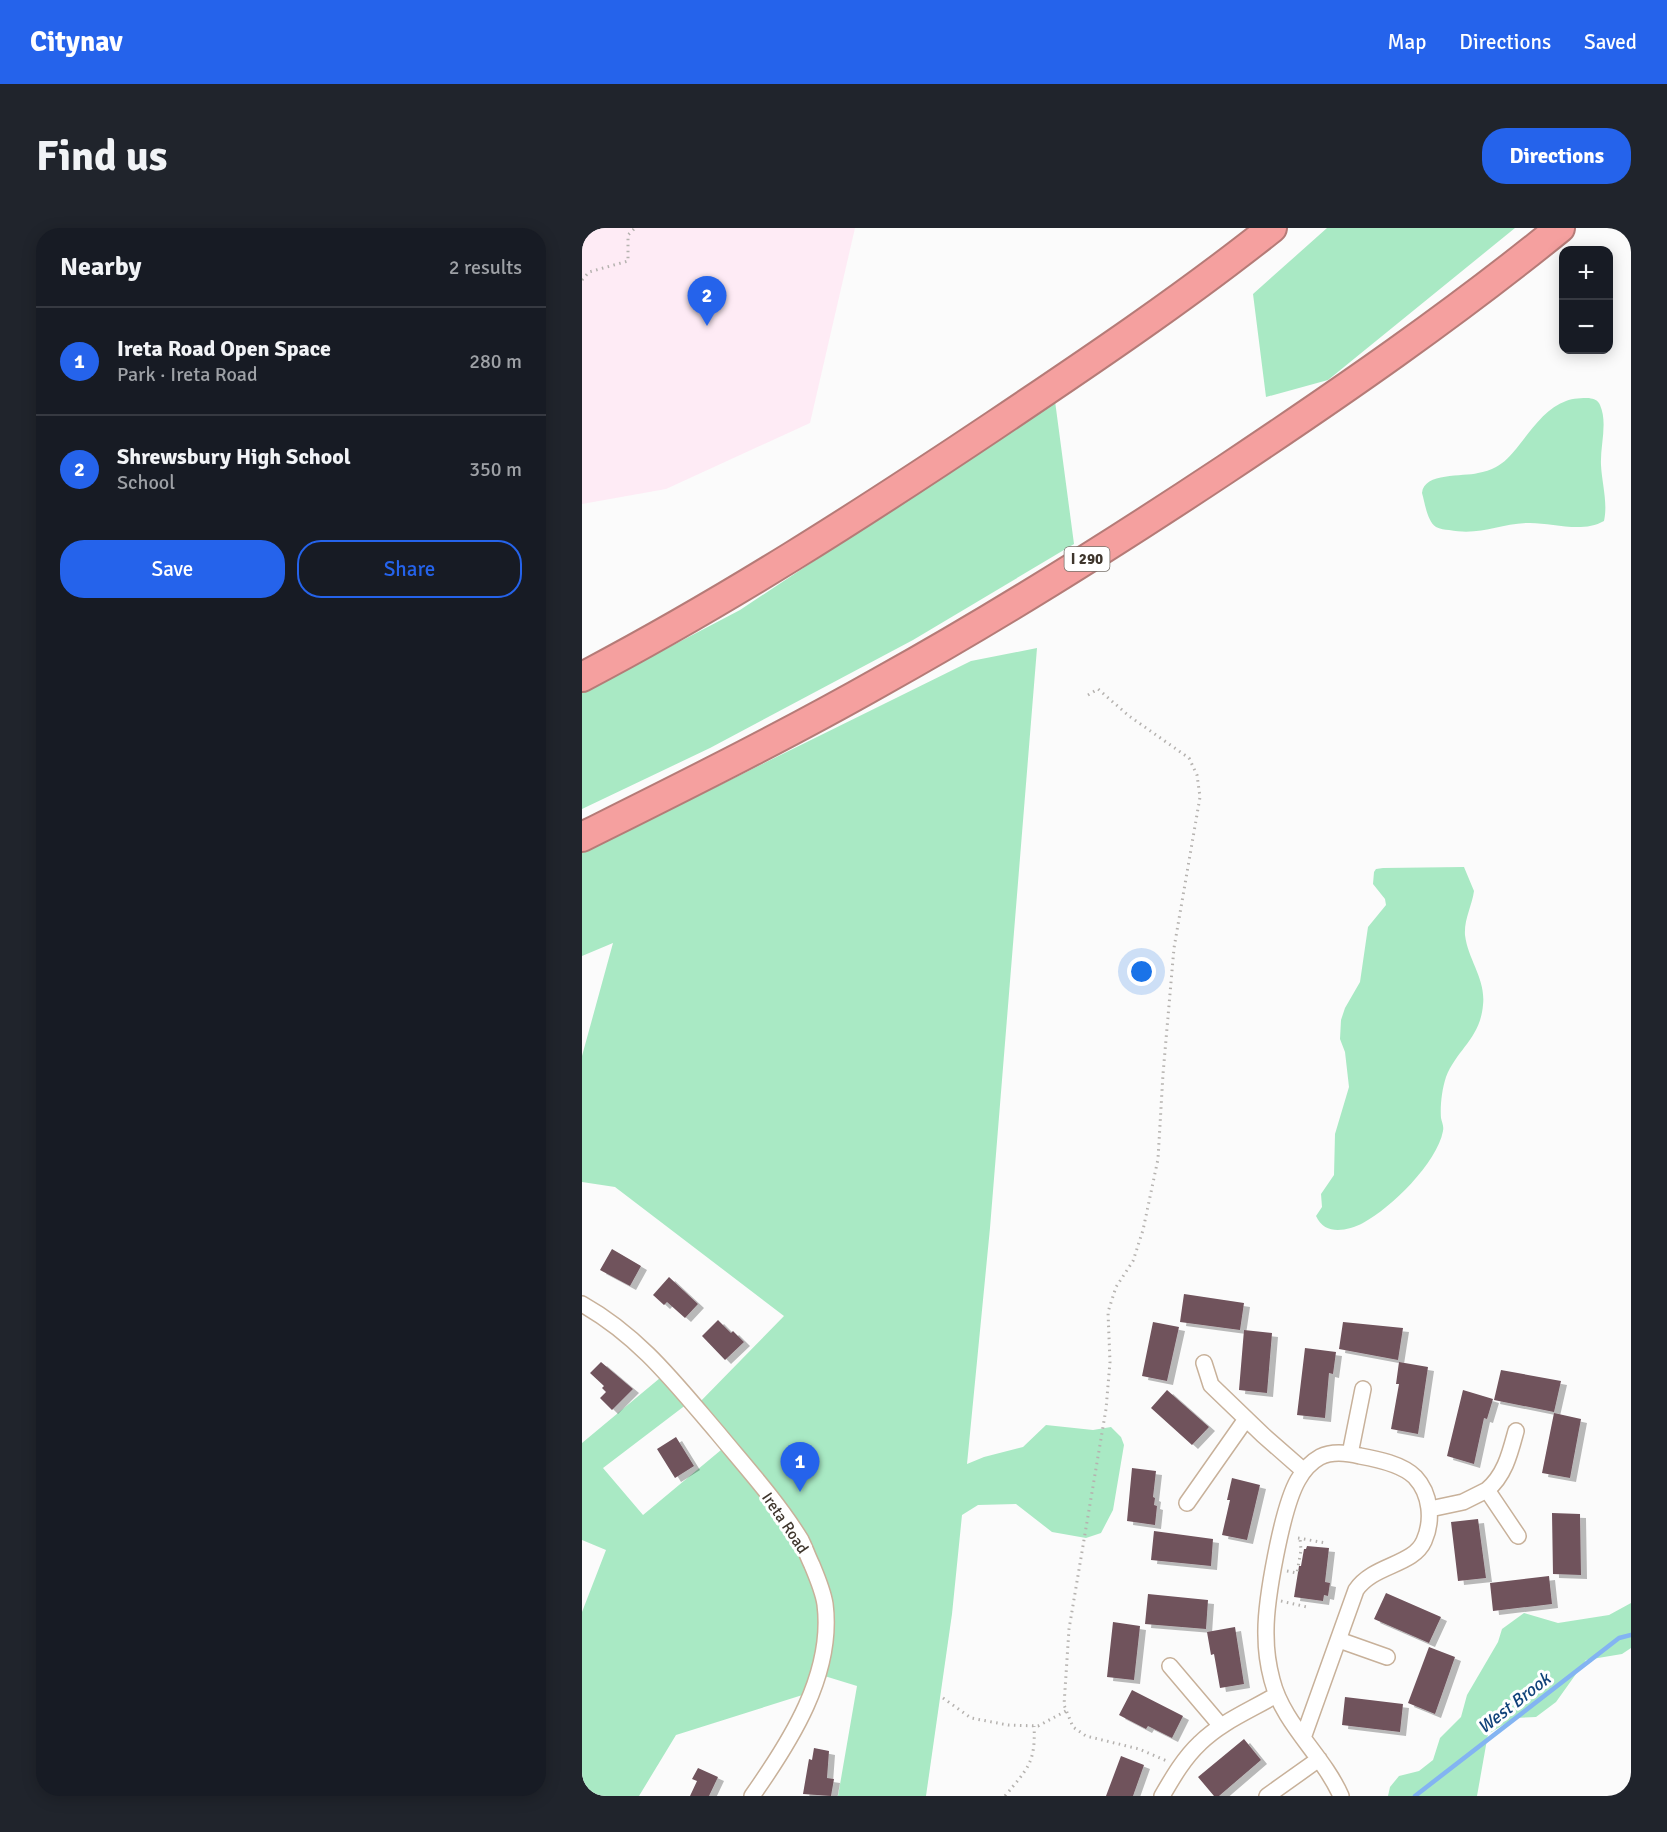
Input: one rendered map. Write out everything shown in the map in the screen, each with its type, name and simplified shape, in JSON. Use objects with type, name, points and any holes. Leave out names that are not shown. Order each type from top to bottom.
[{"type":"highway","points":[[582,677],[725,596],[845,524],[916,478],[1122,338],[1272,228]]},
{"type":"highway","name":"I 290","points":[[582,837],[736,760],[880,682],[1101,550],[1333,398],[1511,268],[1560,228]]},
{"type":"street","name":"Ireta Road","points":[[582,1304],[612,1322],[641,1346],[691,1401],[802,1541],[819,1582],[825,1603],[825,1620],[824,1641],[816,1681],[801,1720],[752,1796]]},
{"type":"street","points":[[1204,1363],[1211,1385],[1304,1471]]},
{"type":"street","points":[[1350,1454],[1363,1389]]},
{"type":"street","points":[[1187,1503],[1246,1419]]},
{"type":"street","points":[[1430,1509],[1463,1502],[1487,1490],[1495,1483],[1508,1459],[1516,1431]]},
{"type":"street","points":[[1303,1738],[1356,1590],[1365,1579],[1378,1570],[1414,1554],[1424,1542],[1430,1509],[1415,1477],[1407,1471],[1371,1458],[1350,1454],[1320,1457],[1304,1471],[1297,1481],[1290,1498],[1281,1535],[1267,1608],[1268,1659],[1276,1695],[1303,1738],[1330,1774],[1341,1796]]},
{"type":"street","points":[[1487,1490],[1518,1536]]},
{"type":"street","points":[[1339,1640],[1387,1657]]},
{"type":"street","points":[[1170,1666],[1221,1726]]},
{"type":"street","points":[[1162,1796],[1179,1768],[1201,1742],[1221,1726],[1276,1695]]},
{"type":"street","points":[[1267,1796],[1319,1760]]},
{"type":"path","points":[[582,280],[589,272],[628,261],[628,235],[635,228]]},
{"type":"path","points":[[1089,695],[1098,689],[1129,716],[1189,759],[1197,776],[1200,797],[1174,948],[1158,1159],[1143,1230],[1133,1261],[1116,1287],[1108,1312],[1110,1362],[1106,1408],[1069,1629],[1064,1706],[1073,1727],[1086,1736],[1139,1749],[1179,1768]]},
{"type":"path","points":[[1290,1537],[1326,1543]]},
{"type":"path","points":[[1282,1571],[1297,1573],[1301,1550],[1300,1538]]},
{"type":"path","points":[[1277,1600],[1307,1607]]},
{"type":"path","points":[[944,1698],[971,1718],[1008,1725],[1038,1726],[1067,1711]]},
{"type":"path","points":[[1005,1796],[1029,1765],[1035,1746],[1034,1726]]},
{"type":"shaded area","points":[[582,228],[855,228],[810,423],[666,489],[582,504]]},
{"type":"green space","points":[[1327,228],[1515,228],[1328,380],[1266,397],[1253,294]]},
{"type":"green space","points":[[1589,398],[1599,403],[1604,427],[1601,465],[1605,500],[1604,521],[1586,527],[1527,523],[1470,532],[1442,529],[1433,524],[1428,516],[1422,493],[1424,486],[1437,478],[1478,473],[1494,468],[1510,456],[1538,421],[1551,409],[1569,400]]},
{"type":"green space","points":[[1055,401],[1074,544],[913,640],[710,748],[582,809],[582,693],[740,610]]},
{"type":"green space","points":[[1037,648],[990,1228],[967,1464],[1023,1447],[1046,1425],[1093,1430],[1111,1427],[1121,1437],[1124,1445],[1113,1510],[1101,1533],[1086,1538],[1052,1532],[1016,1504],[978,1505],[962,1515],[952,1614],[926,1796],[838,1796],[857,1686],[818,1674],[812,1692],[676,1735],[639,1796],[582,1796],[582,1612],[606,1550],[582,1540],[582,1443],[666,1373],[691,1401],[603,1468],[643,1515],[727,1445],[695,1407],[784,1316],[615,1187],[582,1182],[582,1056],[613,943],[582,956],[582,853],[971,661]]},
{"type":"green space","points":[[1464,867],[1474,891],[1465,935],[1482,987],[1483,1005],[1478,1027],[1446,1077],[1441,1108],[1443,1129],[1439,1144],[1432,1157],[1411,1183],[1374,1216],[1357,1226],[1343,1230],[1325,1227],[1316,1216],[1322,1207],[1321,1194],[1334,1175],[1335,1134],[1349,1087],[1345,1052],[1340,1039],[1341,1020],[1360,982],[1368,927],[1386,905],[1385,899],[1373,884],[1374,872],[1376,869],[1383,868]]},
{"type":"green space","points":[[1631,1603],[1631,1648],[1622,1654],[1586,1660],[1556,1702],[1536,1717],[1515,1718],[1488,1734],[1477,1796],[1388,1796],[1390,1787],[1399,1776],[1419,1771],[1433,1760],[1440,1738],[1461,1717],[1467,1695],[1498,1642],[1502,1629],[1524,1613],[1558,1623],[1609,1615]]},
{"type":"building","points":[[612,1249],[641,1266],[630,1286],[600,1270]]},
{"type":"building","points":[[669,1277],[698,1304],[685,1318],[667,1302],[664,1305],[653,1295]]},
{"type":"building","points":[[1184,1294],[1244,1303],[1240,1330],[1180,1322]]},
{"type":"building","points":[[718,1320],[744,1342],[725,1360],[702,1336]]},
{"type":"building","points":[[1153,1322],[1179,1327],[1167,1381],[1142,1376]]},
{"type":"building","points":[[1343,1322],[1403,1328],[1398,1360],[1339,1349]]},
{"type":"building","points":[[1244,1330],[1272,1333],[1267,1393],[1239,1390]]},
{"type":"building","points":[[1305,1348],[1336,1352],[1333,1374],[1329,1373],[1325,1418],[1297,1415]]},
{"type":"building","points":[[601,1362],[633,1389],[612,1410],[600,1398],[606,1392],[602,1388],[604,1386],[590,1373]]},
{"type":"building","points":[[1399,1362],[1428,1367],[1418,1434],[1391,1429],[1399,1384],[1396,1384]]},
{"type":"building","points":[[1501,1370],[1561,1381],[1554,1412],[1494,1400]]},
{"type":"building","points":[[1167,1390],[1209,1427],[1192,1445],[1151,1408]]},
{"type":"building","points":[[1463,1390],[1493,1399],[1487,1419],[1484,1418],[1474,1464],[1447,1456]]},
{"type":"building","points":[[1554,1413],[1581,1419],[1570,1478],[1542,1473]]},
{"type":"building","points":[[676,1437],[694,1466],[675,1478],[657,1449]]},
{"type":"building","points":[[1132,1468],[1156,1471],[1153,1497],[1155,1498],[1154,1505],[1157,1506],[1155,1525],[1127,1521]]},
{"type":"building","points":[[1232,1478],[1260,1485],[1247,1540],[1222,1535],[1230,1500],[1227,1500]]},
{"type":"building","points":[[1552,1513],[1580,1514],[1581,1575],[1553,1574]]},
{"type":"building","points":[[1478,1519],[1486,1578],[1458,1581],[1451,1522]]},
{"type":"building","points":[[1154,1531],[1213,1539],[1211,1566],[1151,1560]]},
{"type":"building","points":[[1307,1546],[1329,1548],[1325,1582],[1330,1583],[1328,1596],[1324,1595],[1323,1601],[1294,1597],[1299,1566],[1301,1566],[1304,1549]]},
{"type":"building","points":[[1549,1576],[1552,1604],[1493,1611],[1490,1583]]},
{"type":"building","points":[[1386,1593],[1441,1617],[1429,1643],[1374,1619]]},
{"type":"building","points":[[1148,1594],[1208,1600],[1206,1629],[1145,1624]]},
{"type":"building","points":[[1113,1622],[1140,1626],[1134,1680],[1107,1677]]},
{"type":"building","points":[[1235,1627],[1244,1684],[1220,1688],[1214,1654],[1211,1655],[1207,1632]]},
{"type":"building","points":[[1429,1647],[1455,1657],[1435,1714],[1408,1703]]},
{"type":"building","points":[[1132,1690],[1183,1716],[1172,1738],[1148,1726],[1146,1729],[1119,1715]]},
{"type":"building","points":[[1345,1697],[1403,1704],[1400,1732],[1342,1725]]},
{"type":"building","points":[[1244,1739],[1261,1760],[1219,1796],[1214,1796],[1198,1777]]},
{"type":"building","points":[[814,1748],[829,1751],[827,1778],[834,1779],[831,1796],[803,1794],[809,1759],[812,1760]]},
{"type":"building","points":[[1121,1756],[1144,1765],[1133,1796],[1106,1796]]},
{"type":"building","points":[[698,1768],[718,1777],[709,1796],[690,1796],[697,1781],[692,1779]]},
{"type":"waterway","name":"West Brook","points":[[1415,1796],[1619,1638],[1631,1635]]},
{"type":"place","name":"Shrewsbury High School","points":[[707,326]]},
{"type":"place","name":"Ireta Road Open Space","points":[[800,1492]]}]
